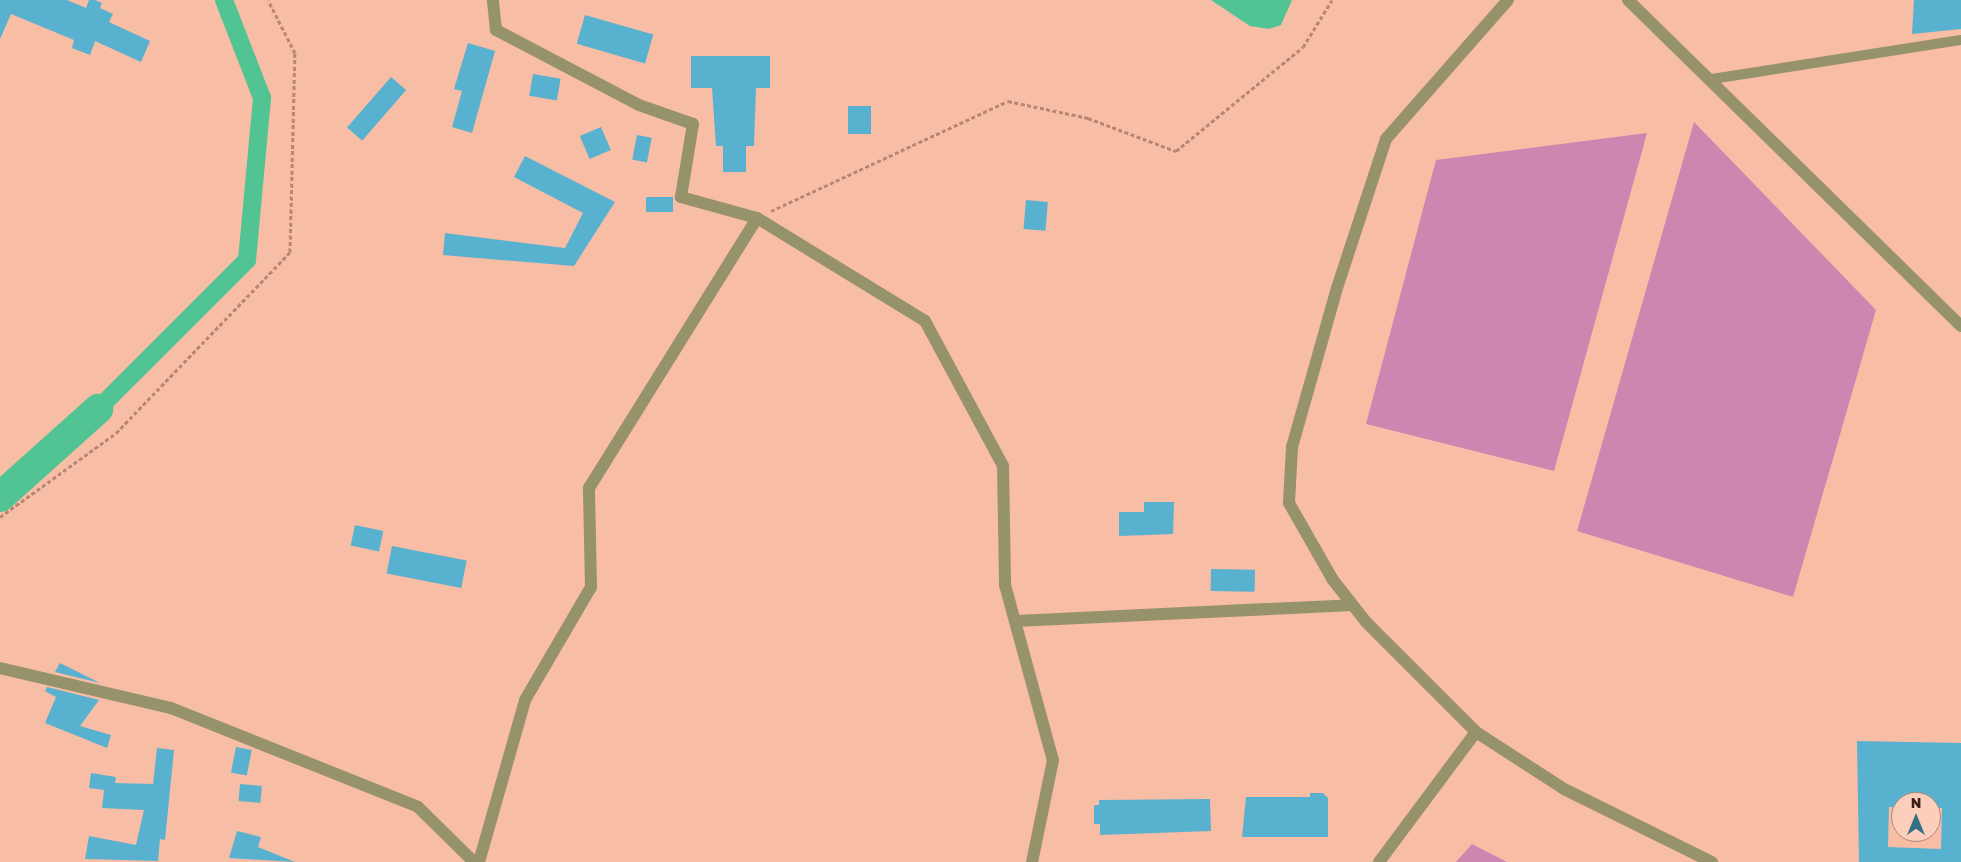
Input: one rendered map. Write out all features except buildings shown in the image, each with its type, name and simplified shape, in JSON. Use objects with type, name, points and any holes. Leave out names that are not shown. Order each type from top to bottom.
[{"type":"street","points":[[493,0],[496,30],[639,105],[693,124],[681,197],[757,218],[925,321],[1002,466],[1005,585],[1053,760],[1032,862]]},
{"type":"street","points":[[1508,0],[1386,139],[1337,288],[1292,447],[1289,504],[1310,545],[1352,605],[1440,701],[1476,732],[1564,789],[1712,862]]},
{"type":"street","points":[[1628,0],[1712,79],[1961,326]]},
{"type":"street","points":[[479,862],[526,700],[591,587],[589,488],[757,218]]},
{"type":"street","points":[[1015,621],[1352,605]]},
{"type":"street","points":[[0,668],[171,708],[418,807],[474,862]]},
{"type":"street","points":[[1379,862],[1476,732]]},
{"type":"lane","points":[[1712,79],[1961,40]]},
{"type":"path","points":[[0,517],[116,433],[290,252],[295,53],[268,0]]},
{"type":"path","points":[[757,218],[1008,101],[1088,118],[1176,151],[1303,47],[1332,0]]},
{"type":"shaded area","points":[[1211,0],[1292,0],[1281,25],[1269,29],[1250,26]]},
{"type":"shaded area","points":[[1694,122],[1876,310],[1793,597],[1577,531]]},
{"type":"shaded area","points":[[1647,133],[1554,471],[1366,424],[1436,160]]},
{"type":"shaded area","points":[[1472,844],[1507,862],[1456,862]]},
{"type":"waterway","points":[[98,409],[247,260],[262,98],[224,0]]},
{"type":"waterway","points":[[0,497],[98,409]]}]
